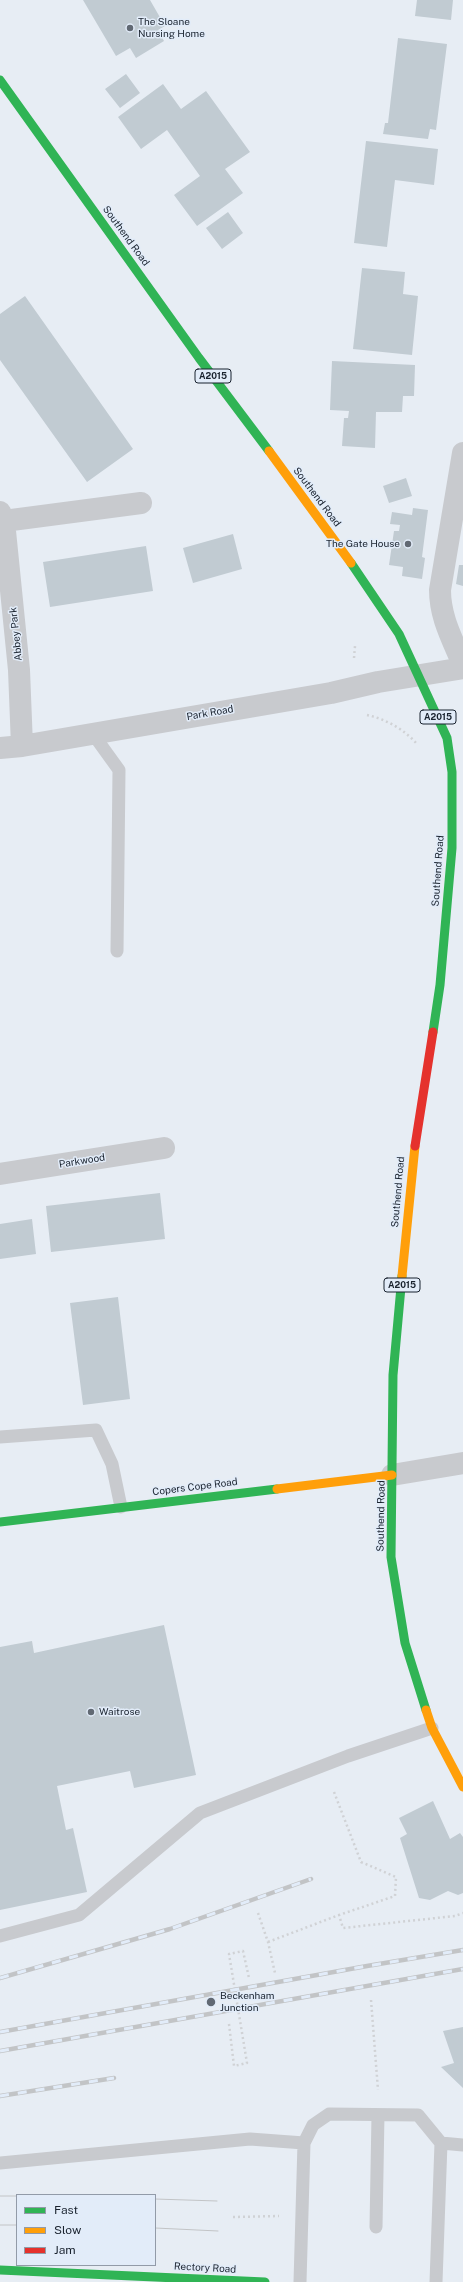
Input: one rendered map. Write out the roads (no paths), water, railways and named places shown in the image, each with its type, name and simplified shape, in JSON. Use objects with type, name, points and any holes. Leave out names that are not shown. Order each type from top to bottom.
[{"type":"main road","name":"Southend Road","points":[[0,80],[199,358],[331,534],[399,634],[442,724],[450,753],[452,848],[440,985],[411,1171],[393,1375],[391,1557],[405,1644],[432,1728],[463,1787]]},
{"type":"main road","name":"Copers Cope Road","points":[[0,1522],[392,1475]]},
{"type":"main road","name":"Rectory Road","points":[[0,2270],[61,2277],[265,2282]]},
{"type":"street","points":[[463,453],[440,590],[440,602],[446,627],[463,667]]},
{"type":"street","name":"Abbey Park","points":[[22,746],[19,670],[2,517],[141,503]]},
{"type":"street","name":"Park Road","points":[[0,748],[22,746],[93,734],[463,667]]},
{"type":"street","name":"Parkwood","points":[[0,1174],[164,1148]]},
{"type":"street","points":[[392,1475],[463,1463]]},
{"type":"lane","points":[[93,734],[119,770],[117,951]]},
{"type":"lane","points":[[0,1437],[96,1430],[112,1464],[121,1507]]},
{"type":"lane","points":[[0,1936],[79,1915],[200,1813],[348,1756],[432,1728]]},
{"type":"lane","points":[[300,2282],[304,2143],[313,2125],[329,2114],[418,2116],[441,2142],[463,2145]]},
{"type":"lane","points":[[376,2227],[378,2115]]},
{"type":"lane","points":[[0,2163],[250,2139],[304,2143]]},
{"type":"lane","points":[[436,2282],[441,2142]]},
{"type":"tram line","points":[[0,2196],[16,2196]]},
{"type":"tram line","points":[[156,2199],[217,2201]]},
{"type":"tram line","points":[[0,2225],[16,2225]]},
{"type":"tram line","points":[[156,2228],[218,2231]]},
{"type":"railway","points":[[0,1978],[170,1929],[311,1879]]},
{"type":"railway","points":[[0,2032],[463,1950]]},
{"type":"railway","points":[[0,2051],[463,1969]]},
{"type":"railway","points":[[0,2096],[114,2078]]},
{"type":"place","name":"The Sloane Nursing Home","points":[[130,28]]},
{"type":"place","name":"The Gate House","points":[[408,544]]},
{"type":"place","name":"Waitrose","points":[[91,1712]]},
{"type":"place","name":"Beckenham Junction","points":[[211,2002]]}]
